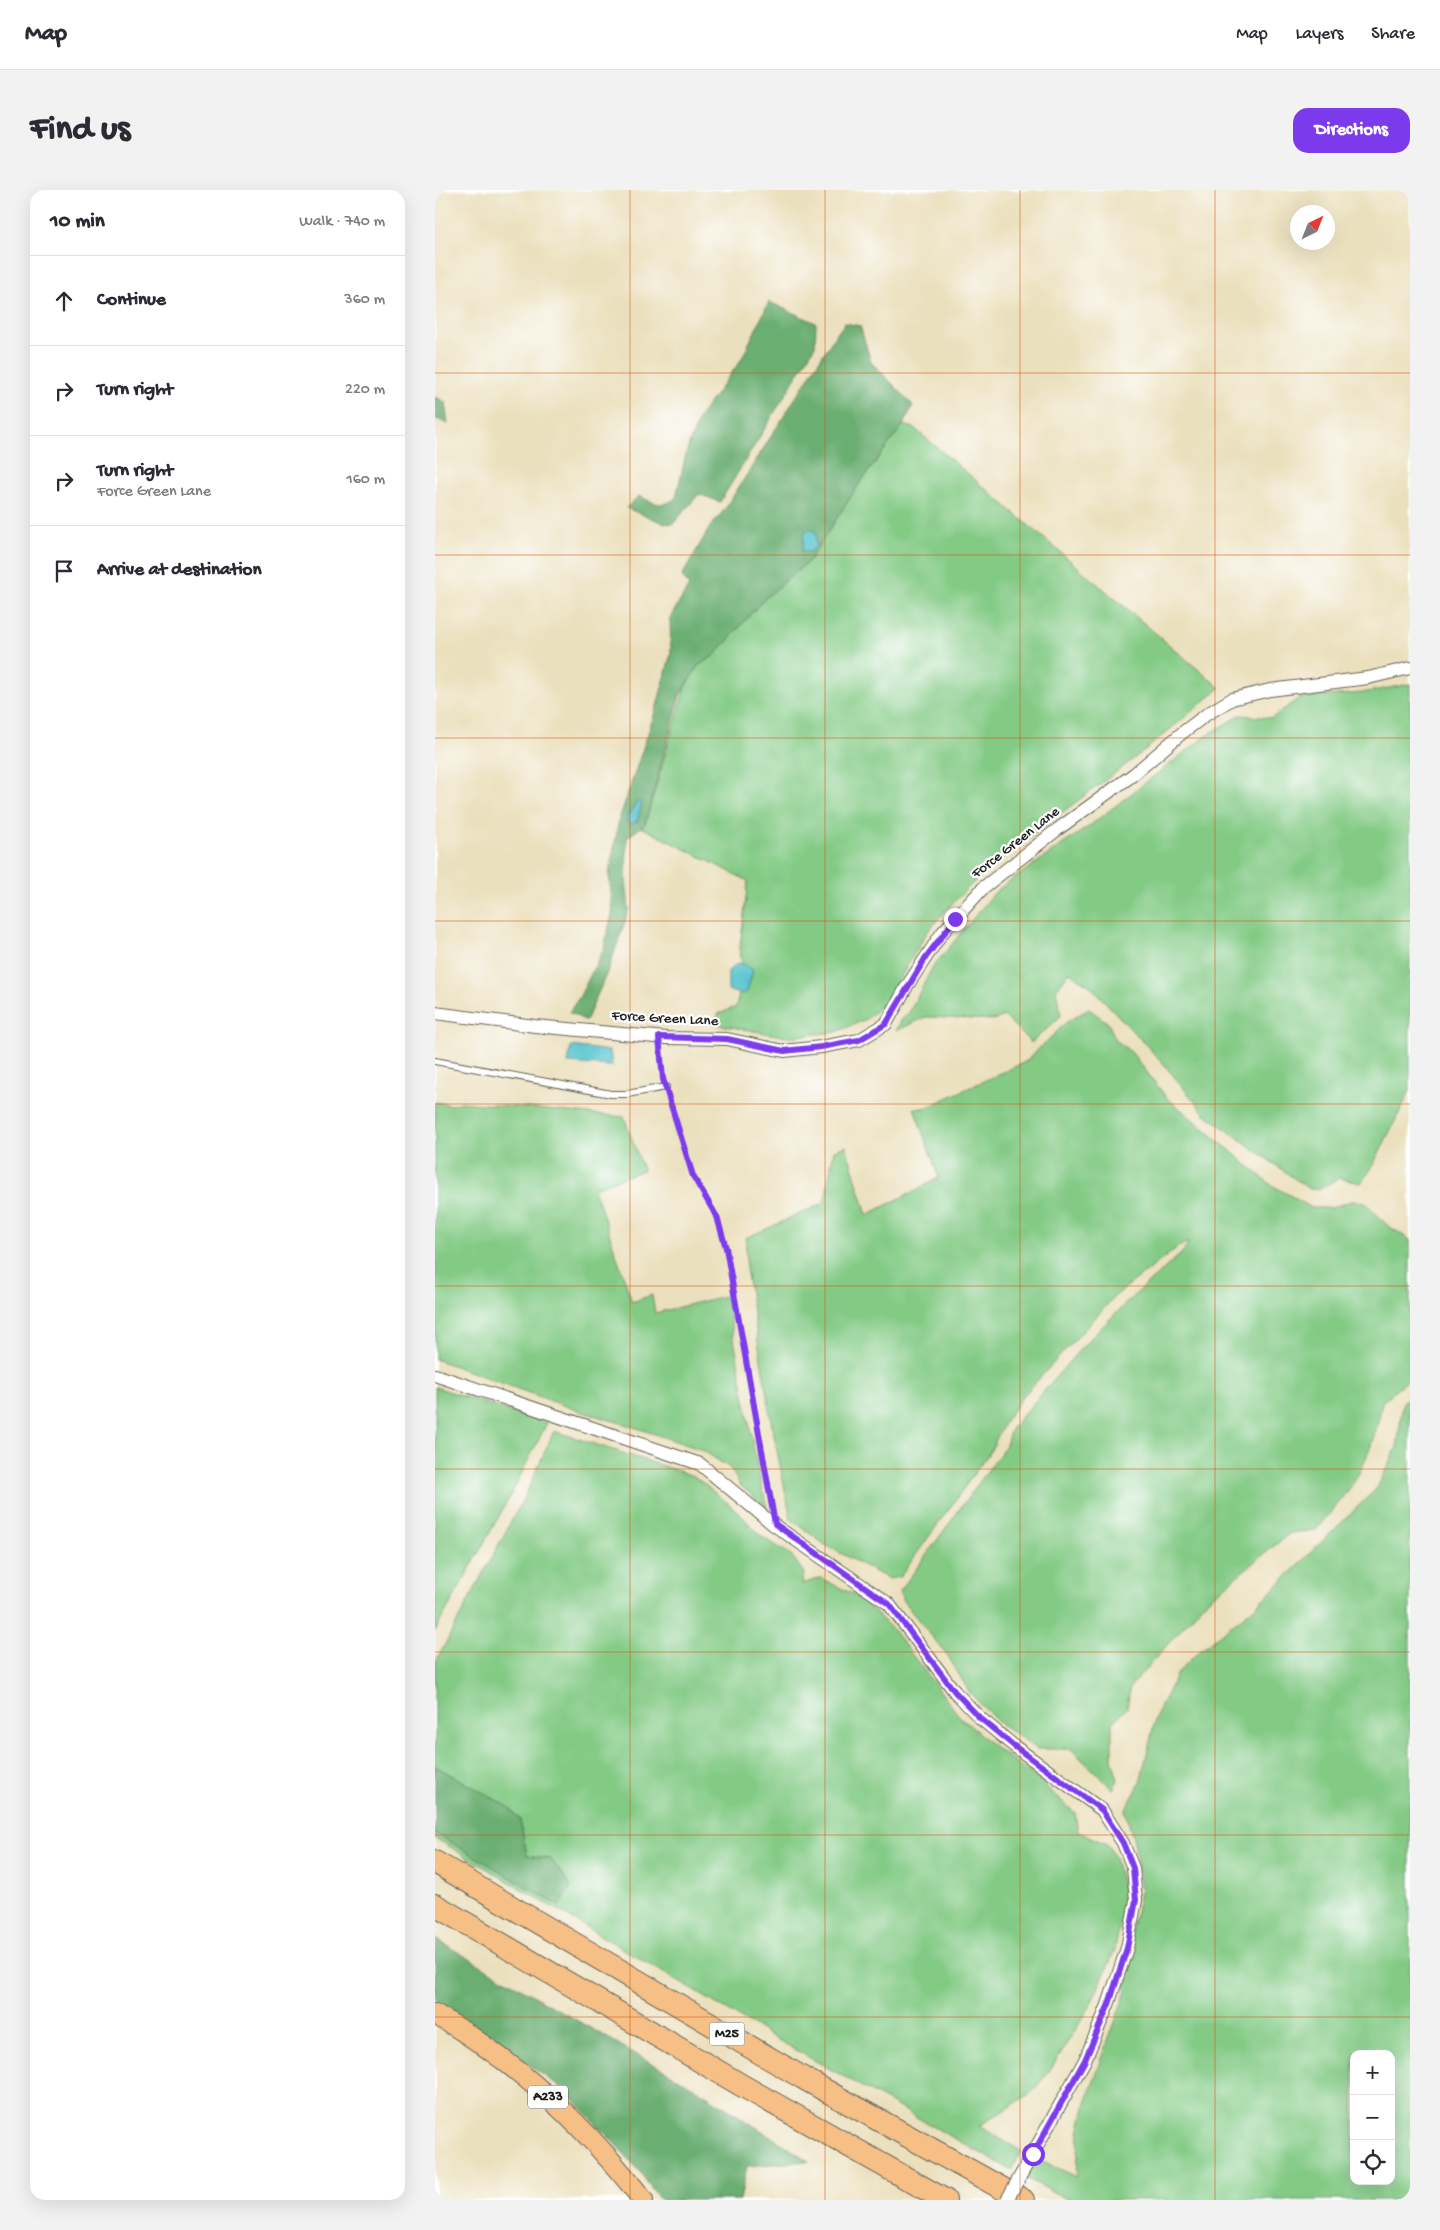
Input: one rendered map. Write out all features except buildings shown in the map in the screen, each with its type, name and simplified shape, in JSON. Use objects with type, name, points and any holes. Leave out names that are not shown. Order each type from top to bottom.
[{"type":"highway","name":"M25","points":[[435,1862],[788,2069],[1023,2200]]},
{"type":"highway","name":"M25","points":[[435,1905],[741,2085],[945,2200]]},
{"type":"main road","name":"A233","points":[[435,2014],[481,2044],[540,2089],[603,2150],[643,2200]]},
{"type":"street","name":"Force Green Lane","points":[[435,1014],[535,1026],[659,1037],[727,1039],[784,1051],[859,1040],[886,1024],[907,986],[942,933],[984,886],[1134,774],[1181,733],[1207,714],[1232,699],[1270,690],[1368,678],[1410,668]]},
{"type":"street","points":[[435,1375],[700,1464],[775,1524],[889,1604],[955,1692],[980,1718],[1014,1746],[1102,1810],[1116,1830],[1133,1868],[1136,1900],[1127,1948],[1109,2004],[1085,2060],[1007,2200]]},
{"type":"lane","points":[[435,1060],[611,1094],[627,1094],[666,1087]]},
{"type":"path","points":[[659,1037],[661,1066],[666,1087],[693,1176],[717,1217],[726,1248],[775,1524]]},
{"type":"green space","points":[[769,302],[816,323],[815,346],[720,502],[699,494],[673,524],[664,523],[626,508],[639,496],[658,504],[667,503],[676,497],[687,450],[699,417],[741,360]]},
{"type":"green space","points":[[845,323],[860,326],[871,362],[913,405],[903,425],[859,484],[809,561],[763,600],[715,655],[698,666],[680,695],[645,824],[627,838],[626,881],[629,909],[609,968],[586,1021],[569,1012],[580,996],[604,948],[613,910],[609,875],[619,820],[657,706],[671,653],[670,618],[689,586],[682,576],[710,527],[725,509]]},
{"type":"green space","points":[[435,397],[445,402],[448,424],[435,418]]},
{"type":"green space","points":[[903,425],[914,428],[1220,688],[1144,751],[986,870],[945,911],[926,934],[887,1000],[867,1019],[836,1032],[788,1037],[714,1024],[718,1014],[736,1007],[743,974],[740,947],[748,881],[641,827],[645,824],[685,687],[698,666],[715,655],[763,600],[809,561],[859,484]]},
{"type":"green space","points":[[1410,684],[1410,1091],[1371,1169],[1361,1183],[1339,1178],[1320,1189],[1309,1189],[1205,1114],[1162,1062],[1090,986],[1069,972],[1056,990],[1061,1016],[1031,1043],[1004,1016],[994,1020],[926,1017],[896,1031],[902,1019],[910,1011],[932,968],[996,891],[1092,824],[1206,736],[1240,715],[1272,718],[1299,698],[1362,693]]},
{"type":"green space","points":[[1089,1009],[1108,1023],[1116,1040],[1132,1053],[1166,1097],[1270,1184],[1312,1208],[1331,1208],[1351,1201],[1365,1202],[1387,1225],[1410,1240],[1410,1378],[1382,1402],[1374,1437],[1360,1471],[1344,1496],[1316,1530],[1290,1533],[1205,1602],[1130,1687],[1127,1708],[1112,1723],[1112,1759],[1118,1780],[1113,1789],[1071,1749],[1037,1749],[998,1722],[970,1693],[948,1656],[903,1601],[900,1591],[1005,1447],[1011,1429],[1082,1347],[1129,1300],[1182,1253],[1189,1242],[1178,1247],[1115,1296],[1023,1396],[1005,1421],[991,1450],[900,1577],[889,1579],[825,1545],[791,1519],[772,1426],[746,1269],[746,1238],[824,1203],[834,1150],[846,1146],[867,1215],[939,1178],[914,1108],[925,1108],[1025,1062],[1068,1021]]},
{"type":"green space","points":[[435,1102],[451,1105],[462,1102],[624,1117],[643,1170],[594,1188],[632,1302],[652,1295],[655,1313],[724,1296],[728,1306],[756,1461],[767,1508],[740,1485],[730,1468],[702,1450],[579,1411],[435,1359]]},
{"type":"green space","points":[[435,1387],[547,1423],[509,1498],[435,1631]]},
{"type":"green space","points":[[1410,1397],[1410,2200],[1069,2200],[1024,2177],[1034,2157],[1077,2177],[1079,2133],[1085,2106],[1126,1991],[1121,1978],[1141,1888],[1134,1841],[1125,1811],[1140,1783],[1156,1716],[1177,1673],[1199,1651],[1255,1607],[1377,1488],[1397,1447],[1403,1402]]},
{"type":"green space","points":[[554,1431],[694,1476],[735,1509],[761,1536],[791,1555],[804,1573],[802,1584],[820,1578],[857,1596],[893,1630],[960,1717],[997,1749],[1032,1774],[1075,1813],[1078,1832],[1107,1844],[1115,1857],[1125,1900],[1114,1953],[1088,2010],[1048,2073],[1030,2094],[979,2126],[1021,2151],[1011,2170],[771,2036],[435,1838],[435,1833],[559,1906],[551,1859],[527,1855],[520,1820],[509,1807],[435,1766],[435,1663],[525,1496]]},
{"type":"green space","points":[[435,1766],[509,1807],[520,1820],[527,1855],[551,1859],[571,1886],[559,1906],[435,1833]]},
{"type":"green space","points":[[435,1939],[695,2088],[809,2161],[747,2166],[740,2200],[660,2200],[637,2168],[565,2090],[435,2000]]},
{"type":"water","points":[[812,530],[816,532],[816,546],[810,552],[802,551],[805,531]]},
{"type":"water","points":[[637,802],[642,803],[637,821],[631,824],[627,822],[627,816]]},
{"type":"water","points":[[738,963],[746,965],[753,970],[747,992],[735,993],[728,990],[728,971]]},
{"type":"water","points":[[571,1046],[610,1051],[612,1066],[568,1063]]},
{"type":"route","points":[[955,919],[942,933],[926,957],[886,1024],[859,1040],[784,1051],[727,1039],[659,1037],[663,1079],[693,1176],[717,1217],[726,1248],[775,1524],[889,1604],[955,1692],[980,1718],[1014,1746],[1102,1810],[1123,1843],[1133,1868],[1136,1900],[1127,1948],[1109,2004],[1085,2060],[1033,2154]]}]
